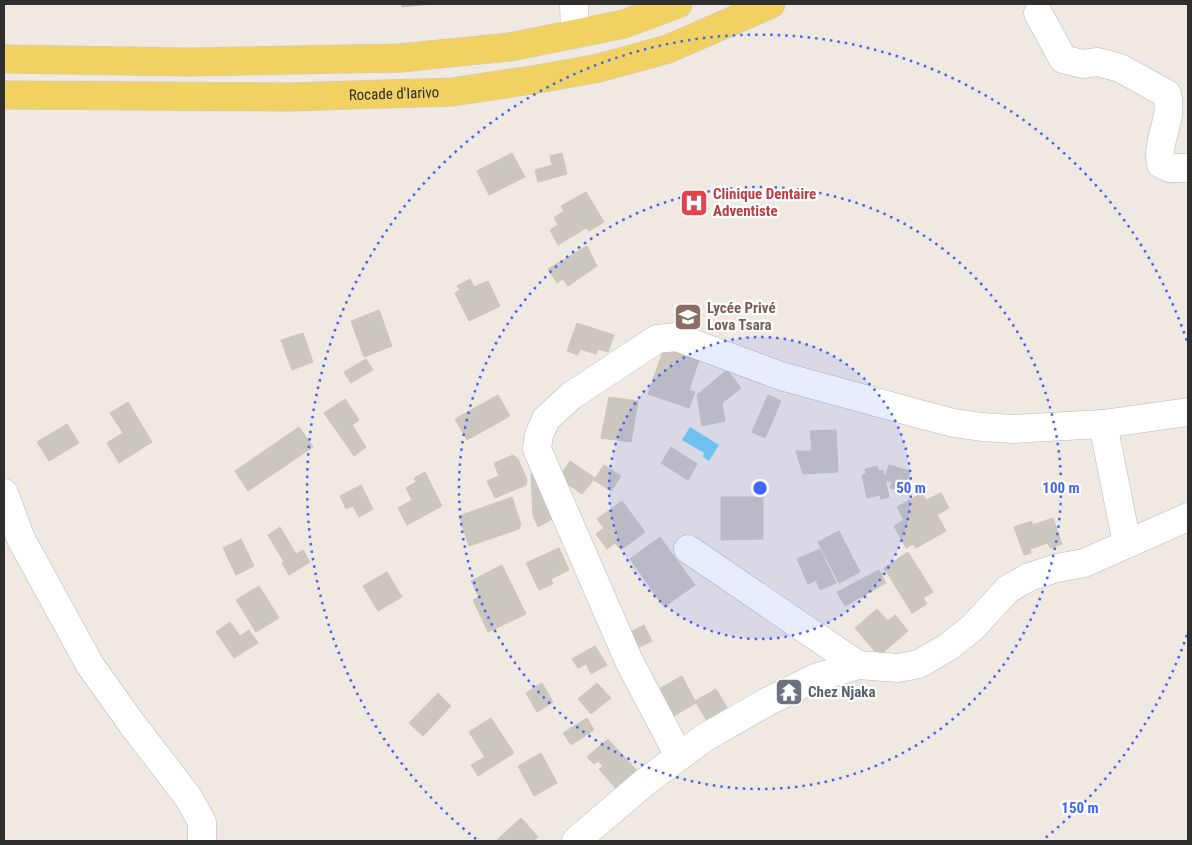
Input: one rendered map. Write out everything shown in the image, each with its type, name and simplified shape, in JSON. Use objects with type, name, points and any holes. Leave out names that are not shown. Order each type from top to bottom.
[{"type":"main road","points":[[4,59],[188,62],[400,58],[510,47],[624,24],[678,4]]},
{"type":"main road","name":"Rocade d'Iarivo","points":[[4,95],[289,97],[452,92],[599,68],[685,42],[771,4]]},
{"type":"street","points":[[574,4],[575,34]]},
{"type":"street","points":[[1038,13],[1063,59],[1082,64],[1098,62],[1120,68],[1167,94],[1170,112],[1159,154],[1161,164],[1169,168],[1188,168]]},
{"type":"street","points":[[679,756],[629,661],[537,449],[539,435],[546,419],[571,396],[657,339],[676,337],[781,376],[954,423],[982,428],[1013,429],[1103,424],[1188,412]]},
{"type":"street","points":[[1103,424],[1128,544]]},
{"type":"street","points":[[4,493],[21,539],[90,665],[188,797],[202,822],[202,841]]},
{"type":"street","points":[[576,841],[645,782],[679,756],[704,738],[767,702],[815,678],[858,666],[898,668],[919,664],[948,648],[972,628],[1008,589],[1029,577],[1084,562],[1188,517]]},
{"type":"street","points":[[688,549],[858,666]]},
{"type":"water","points":[[690,427],[719,445],[709,461],[703,457],[704,453],[682,440]]},
{"type":"building","points":[[402,4],[432,4],[402,7]]},
{"type":"building","points":[[512,153],[525,177],[489,195],[477,171]]},
{"type":"building","points":[[562,153],[567,174],[538,182],[535,170],[552,165],[550,156]]},
{"type":"building","points":[[586,192],[604,222],[589,231],[586,228],[558,245],[550,230],[558,225],[554,218],[564,211],[561,206]]},
{"type":"building","points":[[587,246],[597,266],[568,286],[563,279],[557,283],[548,269]]},
{"type":"building","points":[[470,279],[474,287],[488,281],[500,306],[469,321],[455,293],[460,290],[457,286]]},
{"type":"building","points":[[379,310],[392,346],[364,357],[351,321]]},
{"type":"building","points":[[577,323],[614,335],[608,352],[598,349],[596,354],[580,349],[578,355],[567,351]]},
{"type":"building","points":[[303,333],[313,362],[292,370],[281,340]]},
{"type":"building","points":[[664,348],[699,360],[689,390],[695,392],[689,408],[648,394]]},
{"type":"building","points":[[366,359],[373,370],[351,383],[344,372]]},
{"type":"building","points":[[727,370],[741,388],[722,403],[725,421],[702,426],[697,395]]},
{"type":"building","points":[[498,395],[510,416],[467,440],[455,419]]},
{"type":"building","points":[[768,395],[781,401],[765,438],[752,432]]},
{"type":"building","points":[[609,397],[638,401],[631,442],[601,438]]},
{"type":"building","points":[[345,399],[359,420],[352,425],[366,447],[354,456],[324,413]]},
{"type":"building","points":[[128,402],[152,442],[119,463],[107,443],[123,433],[110,413]]},
{"type":"building","points":[[67,424],[79,443],[49,461],[37,442]]},
{"type":"building","points":[[299,427],[313,447],[248,491],[235,471]]},
{"type":"building","points":[[836,430],[838,472],[803,474],[796,451],[812,451],[810,431]]},
{"type":"building","points":[[671,447],[697,464],[688,480],[661,463]]},
{"type":"building","points":[[513,455],[518,459],[527,480],[526,485],[495,498],[487,481],[499,476],[494,463]]},
{"type":"building","points":[[570,461],[595,478],[582,494],[559,478]]},
{"type":"building","points":[[604,465],[621,476],[611,491],[594,480]]},
{"type":"building","points":[[889,465],[910,471],[903,492],[890,488],[892,482],[884,480]]},
{"type":"building","points":[[877,466],[879,471],[883,470],[889,497],[881,499],[880,495],[867,498],[862,475],[866,474],[865,469]]},
{"type":"building","points":[[425,472],[442,506],[407,525],[398,508],[412,500],[406,488],[416,482],[414,478]]},
{"type":"building","points":[[535,472],[554,518],[538,527],[533,515],[531,474]]},
{"type":"building","points":[[361,485],[373,509],[359,517],[353,506],[346,509],[340,496]]},
{"type":"building","points":[[922,493],[926,500],[941,493],[949,508],[937,515],[946,531],[916,548],[913,544],[906,548],[894,526],[904,520],[897,507]]},
{"type":"building","points":[[512,497],[521,525],[519,529],[469,546],[459,516]]},
{"type":"building","points":[[721,497],[763,497],[763,539],[721,540]]},
{"type":"building","points":[[622,501],[645,532],[621,550],[615,543],[607,549],[596,534],[604,528],[597,519]]},
{"type":"building","points":[[1053,518],[1062,544],[1050,548],[1048,543],[1030,549],[1031,553],[1024,555],[1014,527],[1032,521],[1032,525]]},
{"type":"building","points":[[280,527],[296,554],[303,550],[310,562],[289,575],[282,563],[284,562],[268,535]]},
{"type":"building","points":[[839,531],[860,572],[839,583],[818,542]]},
{"type":"building","points":[[660,537],[695,585],[664,607],[630,559]]},
{"type":"building","points":[[241,539],[254,566],[236,575],[223,548]]},
{"type":"building","points":[[559,548],[569,570],[551,579],[553,584],[539,590],[526,563]]},
{"type":"building","points":[[820,549],[836,583],[820,590],[816,580],[808,584],[797,559]]},
{"type":"building","points":[[908,552],[933,592],[923,598],[927,604],[912,613],[884,568]]},
{"type":"building","points":[[502,565],[526,614],[488,632],[473,600],[479,597],[471,581]]},
{"type":"building","points":[[879,570],[886,583],[845,606],[837,592]]},
{"type":"building","points":[[387,572],[402,597],[378,611],[363,586]]},
{"type":"building","points":[[259,586],[279,618],[256,632],[236,600]]},
{"type":"building","points":[[877,609],[888,621],[895,615],[908,631],[879,656],[855,628]]},
{"type":"building","points":[[230,622],[240,636],[249,630],[258,643],[234,658],[216,632]]},
{"type":"building","points":[[644,625],[652,641],[631,651],[623,636]]},
{"type":"building","points":[[595,646],[607,665],[591,674],[586,664],[578,668],[572,659]]},
{"type":"building","points":[[682,676],[696,703],[672,717],[657,690]]},
{"type":"building","points":[[542,683],[553,702],[537,712],[526,693]]},
{"type":"building","points":[[597,683],[611,698],[591,714],[578,699]]},
{"type":"building","points":[[716,689],[731,714],[710,726],[695,701]]},
{"type":"building","points":[[438,693],[451,706],[423,736],[409,723]]},
{"type":"building","points":[[491,718],[514,753],[478,776],[471,765],[485,757],[469,732]]},
{"type":"building","points":[[587,718],[594,730],[571,745],[563,733]]},
{"type":"building","points":[[608,739],[638,772],[617,790],[599,769],[603,766],[598,761],[594,764],[587,757]]},
{"type":"building","points":[[541,753],[557,783],[534,796],[518,766]]},
{"type":"building","points":[[521,818],[538,837],[533,841],[496,841]]},
{"type":"place","name":"Clinique Dentaire Adventiste","points":[[694,203]]},
{"type":"place","name":"Lycée Privé Lova Tsara","points":[[688,317]]},
{"type":"place","name":"Chez Njaka","points":[[789,692]]}]
